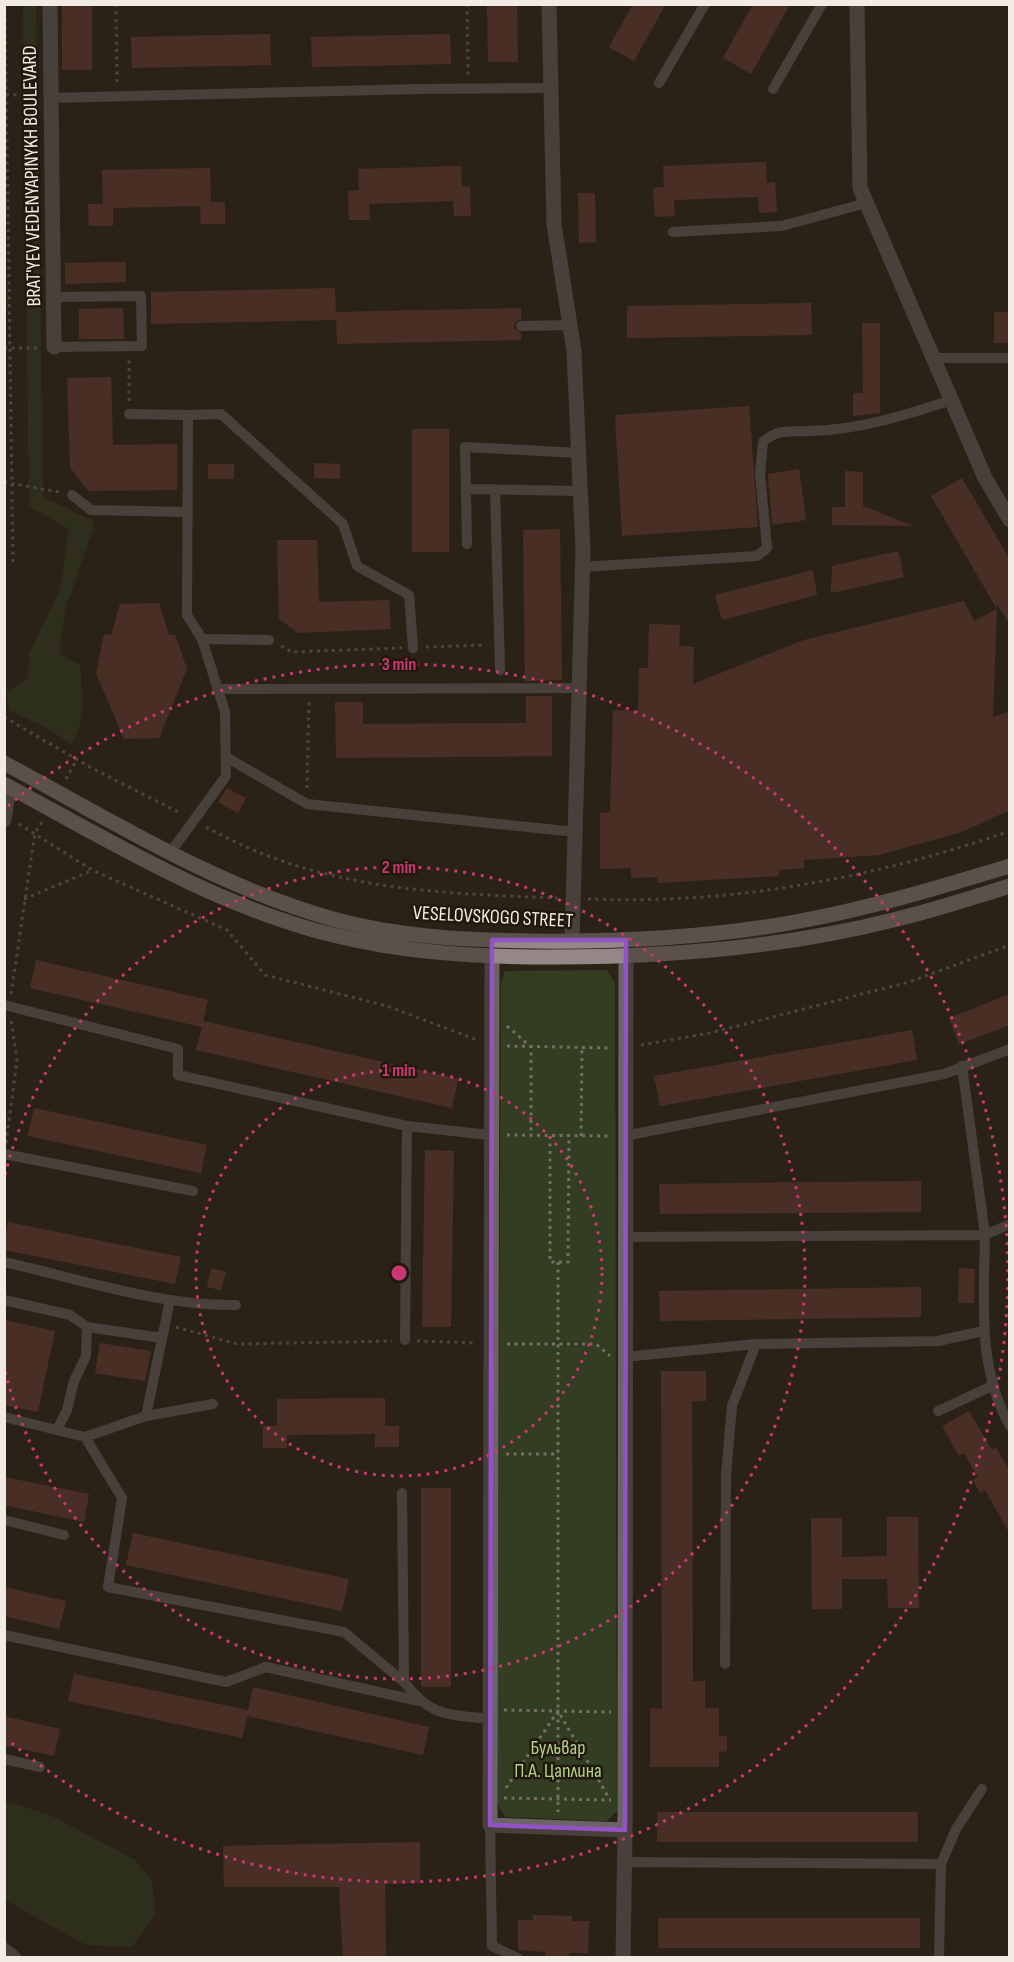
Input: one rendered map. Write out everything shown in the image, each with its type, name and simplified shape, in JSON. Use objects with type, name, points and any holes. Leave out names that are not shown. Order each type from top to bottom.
[{"type":"main road","name":"VESELOVSKOGO STREET","points":[[11,767],[170,853],[240,887],[334,919],[410,934],[492,940],[572,941],[712,933],[799,922],[888,902],[1010,866]]},
{"type":"main road","points":[[7,786],[11,767]]},
{"type":"main road","name":"VESELOVSKOGO STREET","points":[[7,786],[170,873],[242,905],[328,934],[408,950],[492,957],[626,957],[714,951],[803,939],[893,920],[1010,886]]},
{"type":"main road","points":[[626,939],[626,957]]},
{"type":"main road","points":[[492,940],[492,957]]},
{"type":"street","name":"BRAT'YEV VEDENYAPINYKH BOULEVARD","points":[[47,347],[53,297],[50,4]]},
{"type":"street","points":[[549,4],[554,224],[570,325],[579,453],[582,567],[572,941]]},
{"type":"street","points":[[857,4],[860,188],[985,478],[1010,520]]},
{"type":"street","points":[[4,820],[7,786]]},
{"type":"street","points":[[492,957],[490,1825],[625,1830]]},
{"type":"street","points":[[623,1958],[625,1830],[618,1800],[625,1712],[626,957]]},
{"type":"street","points":[[4,1950],[14,1958]]},
{"type":"lane","points":[[659,82],[705,4]]},
{"type":"lane","points":[[773,89],[822,4]]},
{"type":"lane","points":[[51,98],[551,88]]},
{"type":"lane","points":[[673,232],[782,226],[866,203]]},
{"type":"lane","points":[[47,347],[142,346],[141,296],[53,297]]},
{"type":"lane","points":[[521,326],[570,325]]},
{"type":"lane","points":[[933,358],[1010,358]]},
{"type":"lane","points":[[582,567],[757,555],[767,548],[760,474],[763,442],[774,432],[814,431],[881,423],[952,400]]},
{"type":"lane","points":[[129,414],[221,414],[343,524],[357,566],[410,595],[413,648]]},
{"type":"lane","points":[[170,853],[226,776],[225,712],[202,639],[187,615],[189,415]]},
{"type":"lane","points":[[467,544],[465,447],[579,453]]},
{"type":"lane","points":[[466,489],[580,491]]},
{"type":"lane","points":[[495,489],[500,670]]},
{"type":"lane","points":[[72,495],[91,510],[188,512]]},
{"type":"lane","points":[[202,639],[268,640]]},
{"type":"lane","points":[[218,689],[579,688]]},
{"type":"lane","points":[[226,757],[306,804],[576,832]]},
{"type":"lane","points":[[7,1005],[178,1049],[178,1075],[407,1126],[490,1136]]},
{"type":"lane","points":[[624,1136],[944,1074],[1010,1049]]},
{"type":"lane","points":[[962,1066],[985,1235],[983,1331],[998,1406],[1010,1426]]},
{"type":"lane","points":[[405,1340],[407,1126]]},
{"type":"lane","points":[[4,1154],[193,1191]]},
{"type":"lane","points":[[624,1236],[985,1235],[1010,1224]]},
{"type":"lane","points":[[4,1262],[170,1300],[206,1305],[236,1305]]},
{"type":"lane","points":[[4,1300],[70,1315],[87,1327],[162,1338]]},
{"type":"lane","points":[[146,1416],[170,1300]]},
{"type":"lane","points":[[57,1430],[67,1410],[74,1381],[86,1356],[87,1327]]},
{"type":"lane","points":[[624,1357],[756,1344],[938,1341],[983,1331]]},
{"type":"lane","points":[[725,1664],[726,1473],[732,1406],[756,1344]]},
{"type":"lane","points":[[938,1411],[994,1385]]},
{"type":"lane","points":[[4,1417],[86,1437],[146,1416],[213,1404]]},
{"type":"lane","points":[[86,1437],[122,1498],[108,1587],[344,1632],[404,1682],[419,1701]]},
{"type":"lane","points":[[402,1493],[404,1682]]},
{"type":"lane","points":[[4,1520],[64,1535]]},
{"type":"lane","points":[[4,1635],[226,1682],[266,1667],[419,1701],[440,1713],[490,1714]]},
{"type":"lane","points":[[4,1759],[40,1767]]},
{"type":"lane","points":[[939,1958],[940,1864],[956,1829],[982,1789]]},
{"type":"lane","points":[[490,1825],[492,1952],[518,1958]]},
{"type":"lane","points":[[625,1862],[940,1864]]},
{"type":"path","points":[[5,4],[13,564]]},
{"type":"path","points":[[116,4],[117,96]]},
{"type":"path","points":[[467,4],[469,88]]},
{"type":"path","points":[[5,94],[51,98]]},
{"type":"path","points":[[129,346],[129,414]]},
{"type":"path","points":[[4,348],[47,347]]},
{"type":"path","points":[[4,482],[72,495]]},
{"type":"path","points":[[268,640],[292,652],[499,645]]},
{"type":"path","points":[[306,804],[309,688]]},
{"type":"path","points":[[4,717],[241,847],[339,879],[432,893],[626,901],[754,891],[879,871],[1010,831]]},
{"type":"path","points":[[58,794],[77,759]]},
{"type":"path","points":[[4,1154],[17,1062],[7,1005],[35,833],[49,808]]},
{"type":"path","points":[[24,899],[92,870]]},
{"type":"path","points":[[491,1012],[531,1047],[531,1136]]},
{"type":"path","points":[[581,1136],[582,1048]]},
{"type":"path","points":[[490,1136],[624,1136]]},
{"type":"path","points":[[550,1136],[550,1262],[568,1262],[569,1136]]},
{"type":"path","points":[[558,1262],[558,1828]]},
{"type":"path","points":[[490,1454],[558,1454]]},
{"type":"path","points":[[558,1711],[499,1798],[618,1800]]},
{"type":"path","points":[[558,1711],[618,1800]]},
{"type":"path","points":[[490,1714],[558,1711],[625,1712]]},
{"type":"highlighted area","points":[[492,940],[626,940],[625,1830],[490,1825]]},
{"type":"green space","points":[[36,4],[43,497],[95,522],[65,611],[59,654],[80,665],[81,716],[71,744],[45,727],[9,710],[7,692],[28,678],[29,654],[60,590],[69,529],[29,506],[23,5]]},
{"type":"green space","name":"Бульвар П.А. Цаплина","points":[[607,970],[615,984],[617,1811],[607,1821],[505,1817],[497,1803],[501,983],[505,971]]},
{"type":"green space","points":[[8,1802],[50,1815],[135,1860],[152,1880],[155,1914],[132,1947],[86,1945],[5,1900],[4,1804]]},
{"type":"building","points":[[62,4],[92,4],[92,70],[62,70]]},
{"type":"building","points":[[487,4],[517,4],[518,62],[488,62]]},
{"type":"building","points":[[633,4],[666,4],[634,61],[609,47]]},
{"type":"building","points":[[753,4],[790,4],[751,74],[723,58]]},
{"type":"building","points":[[270,34],[271,65],[132,68],[131,37]]},
{"type":"building","points":[[450,34],[451,64],[312,67],[311,37]]},
{"type":"building","points":[[766,162],[767,183],[775,182],[777,212],[759,213],[758,197],[674,200],[675,216],[655,217],[653,188],[664,187],[663,166]]},
{"type":"building","points":[[461,166],[462,187],[470,186],[471,216],[454,216],[453,201],[369,204],[370,220],[349,220],[348,191],[359,190],[358,169]]},
{"type":"building","points":[[210,168],[211,202],[225,202],[225,224],[201,224],[200,206],[113,208],[113,226],[89,226],[88,204],[103,204],[102,170]]},
{"type":"building","points":[[578,193],[595,193],[596,242],[579,243]]},
{"type":"building","points":[[126,262],[126,282],[65,284],[65,263]]},
{"type":"building","points":[[335,288],[336,320],[151,324],[151,292]]},
{"type":"building","points":[[811,303],[812,335],[627,338],[627,306]]},
{"type":"building","points":[[123,308],[124,339],[79,339],[79,309]]},
{"type":"building","points":[[521,308],[521,319],[515,322],[514,327],[521,333],[521,340],[337,344],[336,312]]},
{"type":"building","points":[[994,312],[1010,312],[1010,343],[994,343]]},
{"type":"building","points":[[862,323],[880,323],[880,413],[853,416],[853,393],[863,393]]},
{"type":"building","points":[[111,377],[113,445],[177,444],[177,490],[88,491],[70,467],[67,378]]},
{"type":"building","points":[[749,406],[758,527],[622,536],[615,415]]},
{"type":"building","points":[[412,429],[449,429],[449,552],[412,552]]},
{"type":"building","points":[[314,463],[340,464],[340,479],[314,478]]},
{"type":"building","points":[[208,464],[234,464],[234,479],[208,479]]},
{"type":"building","points":[[799,469],[806,520],[772,525],[768,474]]},
{"type":"building","points":[[845,471],[863,472],[863,506],[913,526],[832,525],[832,507],[845,507]]},
{"type":"building","points":[[962,478],[1010,560],[1010,625],[997,604],[997,609],[931,496]]},
{"type":"building","points":[[560,529],[562,680],[525,681],[523,530]]},
{"type":"building","points":[[277,540],[317,540],[319,602],[389,600],[391,629],[298,633],[279,619]]},
{"type":"building","points":[[898,551],[904,577],[831,593],[832,566]]},
{"type":"building","points":[[813,570],[817,595],[722,620],[715,595]]},
{"type":"building","points":[[964,601],[974,621],[997,609],[993,717],[1010,711],[1010,810],[962,832],[879,855],[804,860],[804,868],[779,870],[779,876],[658,883],[657,877],[631,878],[631,868],[600,869],[600,813],[610,812],[613,710],[638,711],[639,668],[648,668],[649,624],[680,625],[679,646],[694,647],[693,684],[804,640]]},
{"type":"building","points":[[159,603],[169,635],[175,635],[187,669],[159,738],[124,739],[96,673],[104,634],[111,635],[120,604]]},
{"type":"building","points":[[526,696],[552,696],[552,756],[336,758],[335,702],[363,702],[363,724],[526,723]]},
{"type":"building","points":[[227,788],[246,798],[238,813],[218,802]]},
{"type":"building","points":[[36,960],[208,1000],[203,1021],[458,1079],[452,1108],[196,1050],[202,1027],[30,988]]},
{"type":"building","points":[[1010,994],[1010,1025],[959,1044],[949,1018]]},
{"type":"building","points":[[912,1030],[917,1060],[660,1106],[654,1076]]},
{"type":"building","points":[[34,1108],[207,1145],[201,1173],[28,1136]]},
{"type":"building","points":[[425,1150],[454,1151],[451,1327],[422,1327]]},
{"type":"building","points":[[921,1181],[921,1212],[660,1214],[659,1184]]},
{"type":"building","points":[[8,1222],[181,1257],[175,1284],[4,1250]]},
{"type":"building","points":[[211,1268],[226,1272],[221,1290],[207,1287]]},
{"type":"building","points":[[959,1268],[975,1269],[974,1303],[958,1303]]},
{"type":"building","points":[[921,1287],[921,1317],[660,1321],[659,1291]]},
{"type":"building","points":[[4,1320],[55,1331],[38,1412],[4,1405]]},
{"type":"building","points":[[100,1343],[151,1351],[145,1381],[95,1373]]},
{"type":"building","points":[[661,1371],[706,1371],[706,1401],[692,1401],[693,1681],[705,1681],[705,1708],[719,1708],[719,1736],[727,1736],[727,1752],[719,1751],[719,1767],[650,1767],[650,1708],[662,1709]]},
{"type":"building","points":[[385,1398],[385,1426],[399,1426],[399,1447],[375,1447],[375,1434],[287,1435],[287,1448],[263,1448],[263,1426],[277,1426],[277,1399]]},
{"type":"building","points":[[969,1411],[992,1450],[996,1447],[1010,1472],[1010,1534],[985,1490],[980,1493],[973,1480],[978,1477],[964,1453],[959,1456],[942,1426]]},
{"type":"building","points":[[4,1477],[89,1494],[84,1522],[4,1505]]},
{"type":"building","points":[[421,1488],[451,1488],[451,1687],[421,1687]]},
{"type":"building","points":[[887,1517],[918,1517],[919,1608],[888,1608],[887,1579],[842,1579],[842,1609],[812,1609],[811,1518],[842,1518],[842,1557],[887,1556]]},
{"type":"building","points":[[133,1533],[349,1579],[342,1611],[126,1565]]},
{"type":"building","points":[[4,1587],[66,1601],[59,1629],[4,1616]]},
{"type":"building","points":[[74,1674],[248,1710],[253,1687],[429,1727],[423,1755],[247,1716],[242,1738],[68,1701]]},
{"type":"building","points":[[4,1716],[60,1729],[54,1756],[4,1745]]},
{"type":"building","points":[[657,1812],[918,1812],[918,1842],[657,1842]]},
{"type":"building","points":[[420,1842],[420,1883],[385,1884],[386,1958],[343,1958],[339,1887],[224,1887],[223,1846]]},
{"type":"building","points":[[533,1915],[572,1916],[572,1921],[589,1921],[588,1953],[569,1953],[569,1958],[545,1958],[545,1952],[518,1950],[518,1920],[533,1920]]},
{"type":"building","points":[[658,1918],[920,1918],[920,1948],[658,1948]]}]
